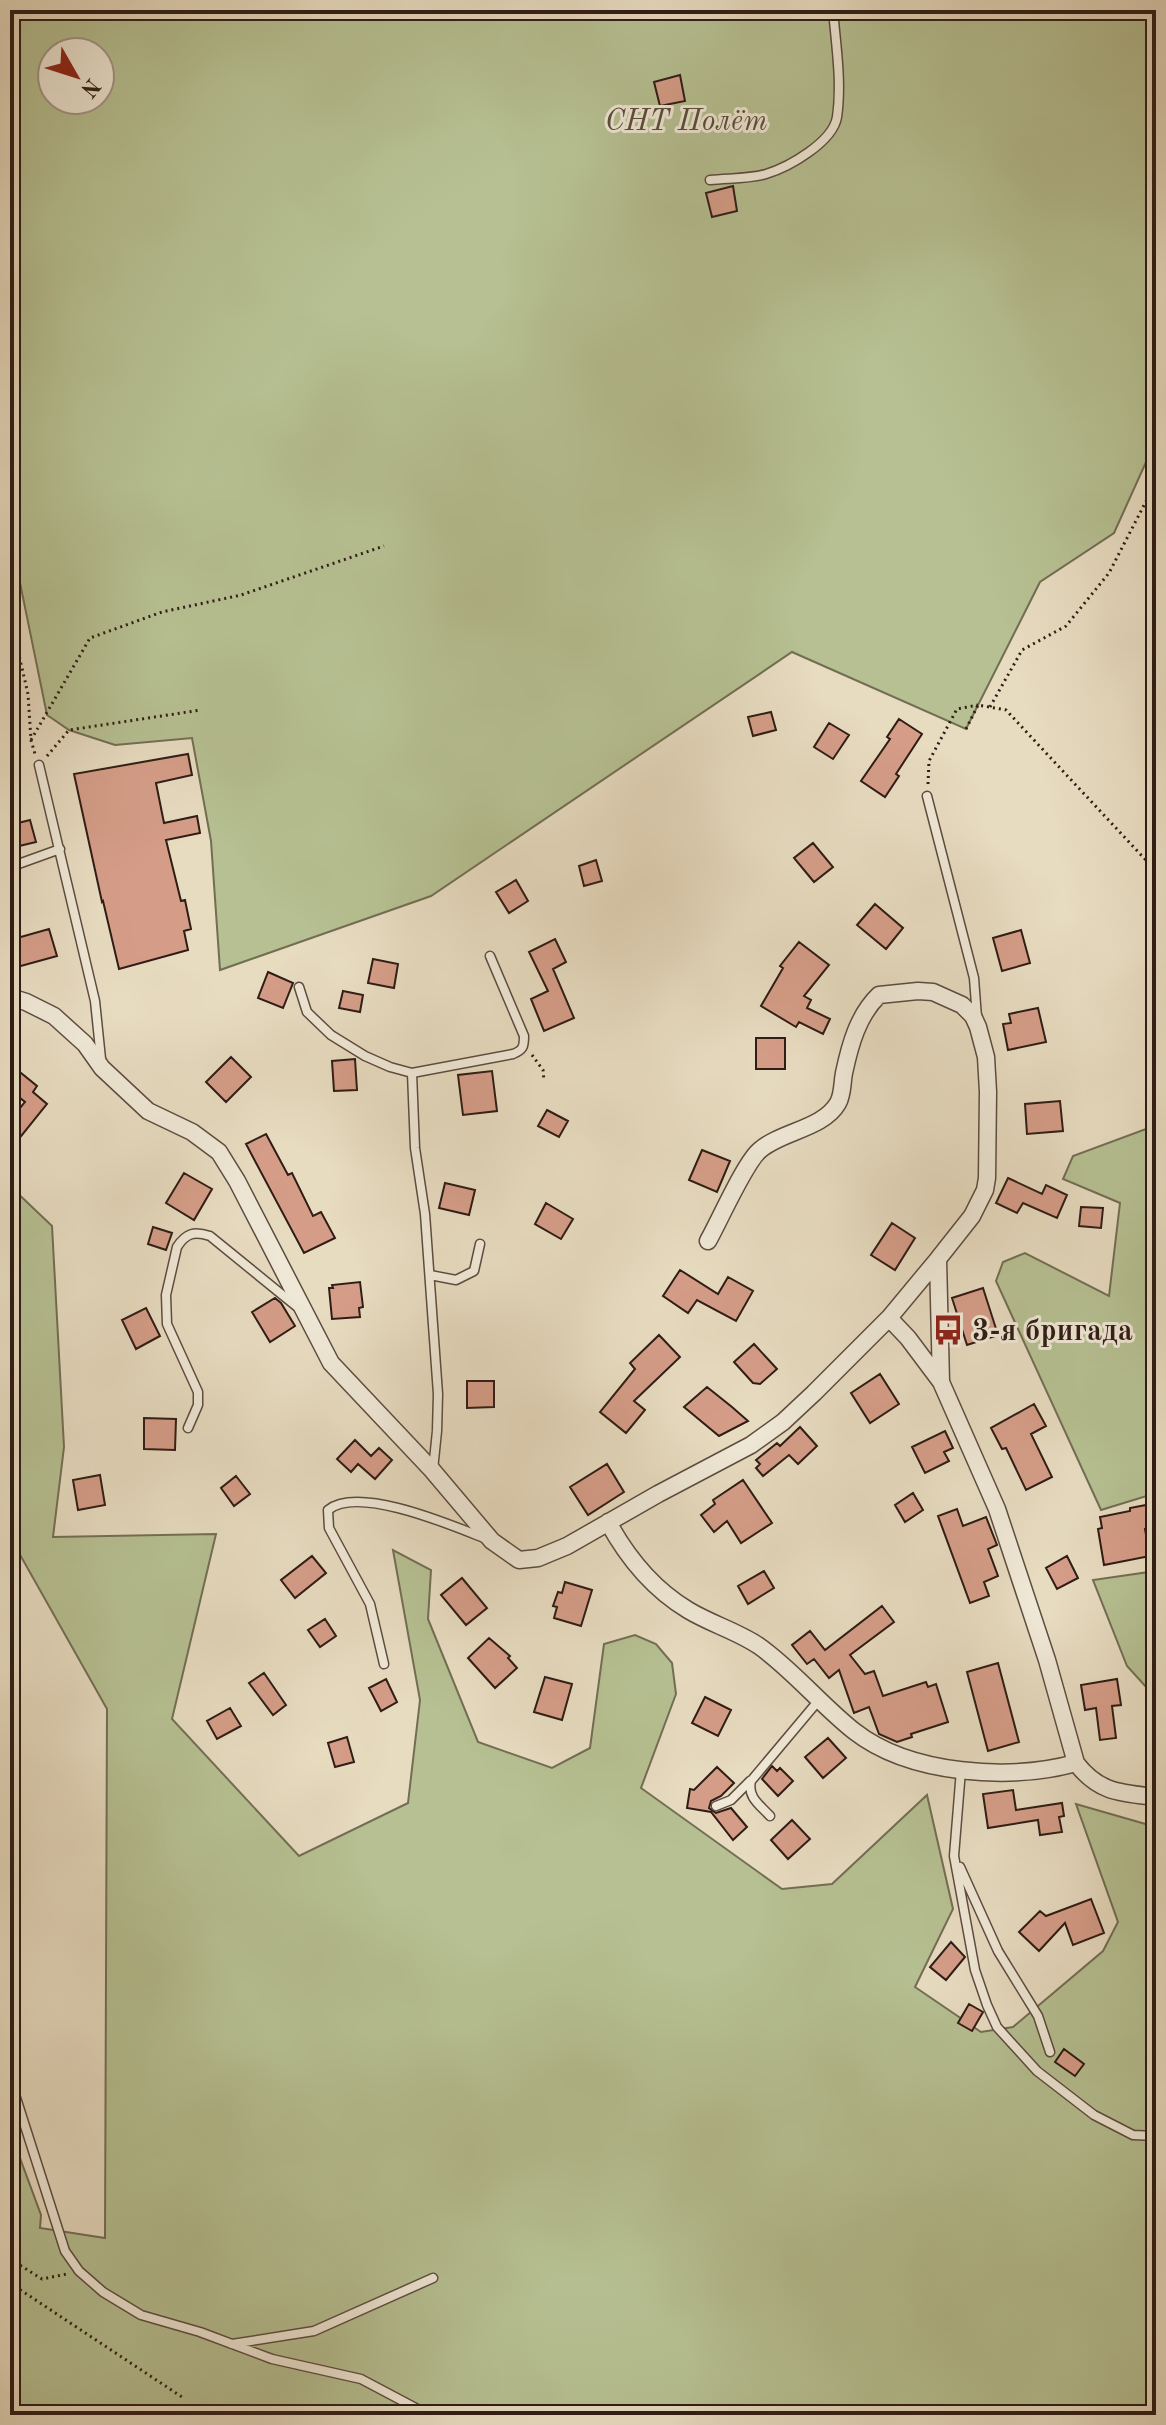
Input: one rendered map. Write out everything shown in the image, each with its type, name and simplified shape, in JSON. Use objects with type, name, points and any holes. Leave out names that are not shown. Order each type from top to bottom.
[{"type":"street","points":[[10,997],[42,1009],[60,1022],[92,1053],[102,1068],[148,1111],[192,1132],[219,1152],[331,1363],[432,1470],[492,1541],[519,1560],[538,1558],[567,1546],[751,1445],[783,1422],[889,1318],[981,1201],[987,1178],[988,1092],[986,1057],[973,1016],[962,1005],[933,992],[879,995],[862,1016],[850,1047],[838,1103],[828,1115],[769,1144],[753,1156],[708,1241]]},
{"type":"street","points":[[938,1259],[941,1382]]},
{"type":"street","points":[[889,1318],[941,1382],[997,1509],[1047,1660],[1076,1763],[1084,1774],[1116,1793],[1156,1797]]},
{"type":"street","points":[[608,1522],[620,1544],[644,1574],[667,1595],[688,1610],[759,1646],[857,1733],[880,1747],[904,1757],[961,1770],[1021,1773],[1076,1763]]},
{"type":"lane","points":[[710,180],[766,174],[800,158],[826,137],[837,120],[839,84],[833,10]]},
{"type":"lane","points":[[39,765],[95,1001],[102,1068]]},
{"type":"lane","points":[[927,796],[974,978],[978,1027]]},
{"type":"lane","points":[[10,867],[60,849]]},
{"type":"lane","points":[[299,987],[307,1012],[331,1035],[365,1056],[412,1073],[521,1051],[524,1036],[490,956]]},
{"type":"lane","points":[[412,1073],[415,1148],[425,1214],[438,1394],[432,1470]]},
{"type":"lane","points":[[188,1428],[198,1405],[198,1392],[167,1324],[165,1310],[177,1247],[182,1239],[189,1233],[210,1236],[303,1312]]},
{"type":"lane","points":[[430,1275],[456,1280],[474,1271],[480,1244]]},
{"type":"lane","points":[[384,1664],[370,1604],[329,1528],[328,1510],[355,1502],[383,1504],[431,1517],[492,1541]]},
{"type":"lane","points":[[716,1806],[731,1800],[751,1781],[819,1700]]},
{"type":"lane","points":[[961,1770],[954,1856],[975,1970],[997,2027],[1037,2071],[1094,2115],[1133,2135],[1156,2136]]},
{"type":"lane","points":[[751,1781],[750,1791],[754,1799],[770,1816]]},
{"type":"lane","points":[[954,1856],[998,1951],[1038,2016],[1050,2052]]},
{"type":"lane","points":[[10,2079],[65,2251],[79,2271],[103,2292],[141,2315],[272,2359],[361,2379],[429,2415]]},
{"type":"lane","points":[[232,2344],[314,2331],[433,2278]]},
{"type":"path","points":[[990,707],[1022,650],[1066,626],[1109,573],[1156,482]]},
{"type":"path","points":[[31,740],[90,638],[162,612],[241,595],[384,546]]},
{"type":"path","points":[[10,616],[28,694],[31,740],[39,765]]},
{"type":"path","points":[[966,729],[978,705]]},
{"type":"path","points":[[927,796],[929,761],[957,709],[978,705],[1006,710],[1156,871]]},
{"type":"path","points":[[39,765],[69,730],[201,710]]},
{"type":"path","points":[[1154,995],[1156,1008]]},
{"type":"path","points":[[524,1046],[543,1070],[544,1081]]},
{"type":"path","points":[[10,2259],[42,2279],[79,2271]]},
{"type":"path","points":[[10,2283],[185,2399]]},
{"type":"green space","name":"СНТ Полёт","points":[[10,10],[1156,10],[1156,440],[1114,533],[1040,582],[966,729],[792,652],[431,896],[220,970],[211,841],[192,738],[115,745],[69,730],[47,715],[10,534]]},
{"type":"green space","points":[[1154,1126],[1156,1507],[1153,1494],[1101,1510],[996,1281],[1003,1262],[1025,1253],[1109,1296],[1120,1203],[1063,1179],[1073,1156]]},
{"type":"green space","points":[[10,1186],[52,1226],[64,1447],[53,1537],[216,1534],[172,1719],[299,1856],[408,1803],[420,1700],[393,1550],[431,1570],[428,1619],[478,1742],[552,1768],[590,1748],[604,1644],[635,1635],[656,1644],[672,1663],[676,1694],[641,1788],[782,1889],[832,1884],[927,1795],[953,1909],[915,1987],[981,2032],[1013,2027],[1103,1951],[1118,1922],[1076,1804],[1156,1827],[1156,2415],[10,2415],[10,2131],[41,2215],[40,2228],[105,2238],[107,1709],[10,1537]]},
{"type":"green space","points":[[1156,1571],[1156,1698],[1127,1666],[1093,1580]]},
{"type":"building","points":[[680,75],[685,101],[660,106],[654,82]]},
{"type":"building","points":[[733,186],[737,211],[712,217],[706,193]]},
{"type":"building","points":[[771,712],[776,730],[753,736],[748,717]]},
{"type":"building","points":[[899,719],[922,734],[885,797],[861,781],[890,739],[887,737]]},
{"type":"building","points":[[829,723],[849,735],[833,759],[814,747]]},
{"type":"building","points":[[188,754],[192,775],[156,783],[164,823],[197,816],[200,833],[166,840],[191,929],[184,931],[188,950],[119,969],[74,774]]},
{"type":"building","points":[[30,820],[36,842],[15,847],[10,825]]},
{"type":"building","points":[[813,843],[833,867],[814,882],[794,858]]},
{"type":"building","points":[[596,860],[602,881],[584,886],[579,866]]},
{"type":"building","points":[[516,880],[528,901],[509,913],[496,892]]},
{"type":"building","points":[[875,904],[903,928],[886,949],[857,925]]},
{"type":"building","points":[[49,929],[57,956],[10,969],[10,940]]},
{"type":"building","points":[[1021,930],[1030,963],[1002,971],[993,938]]},
{"type":"building","points":[[555,939],[566,962],[553,969],[574,1018],[544,1031],[531,999],[548,991],[529,952]]},
{"type":"building","points":[[799,942],[829,965],[804,996],[811,1000],[807,1008],[830,1019],[823,1034],[799,1022],[796,1027],[761,1006],[783,968],[780,966]]},
{"type":"building","points":[[373,959],[398,964],[394,988],[368,983]]},
{"type":"building","points":[[268,972],[293,983],[283,1008],[258,998]]},
{"type":"building","points":[[343,991],[363,995],[360,1012],[339,1008]]},
{"type":"building","points":[[1038,1008],[1046,1042],[1008,1050],[1003,1024],[1011,1023],[1009,1014]]},
{"type":"building","points":[[756,1038],[785,1038],[785,1069],[756,1069]]},
{"type":"building","points":[[231,1057],[251,1077],[226,1102],[206,1082]]},
{"type":"building","points":[[355,1059],[357,1090],[334,1091],[332,1061]]},
{"type":"building","points":[[10,1064],[37,1086],[33,1092],[47,1104],[10,1150],[10,1120],[25,1102],[10,1090]]},
{"type":"building","points":[[492,1071],[497,1111],[463,1115],[458,1075]]},
{"type":"building","points":[[1060,1101],[1063,1131],[1027,1134],[1025,1104]]},
{"type":"building","points":[[547,1110],[568,1121],[559,1137],[538,1126]]},
{"type":"building","points":[[266,1134],[288,1175],[292,1173],[313,1216],[321,1212],[335,1238],[304,1253],[246,1144]]},
{"type":"building","points":[[702,1150],[730,1161],[717,1192],[689,1180]]},
{"type":"building","points":[[184,1173],[212,1189],[194,1220],[166,1203]]},
{"type":"building","points":[[1008,1178],[1042,1194],[1046,1185],[1067,1195],[1057,1218],[1023,1203],[1017,1213],[996,1203]]},
{"type":"building","points":[[445,1183],[475,1190],[469,1215],[439,1208]]},
{"type":"building","points":[[546,1203],[573,1219],[561,1239],[535,1224]]},
{"type":"building","points":[[1081,1207],[1103,1208],[1101,1228],[1079,1226]]},
{"type":"building","points":[[892,1223],[915,1238],[895,1270],[871,1255]]},
{"type":"building","points":[[153,1227],[172,1233],[166,1250],[148,1244]]},
{"type":"building","points":[[680,1270],[718,1294],[728,1277],[753,1291],[736,1321],[697,1300],[688,1313],[663,1296]]},
{"type":"building","points":[[360,1282],[363,1307],[359,1308],[360,1317],[332,1319],[329,1288]]},
{"type":"building","points":[[983,1288],[998,1335],[967,1345],[952,1298]]},
{"type":"building","points":[[275,1298],[295,1326],[270,1342],[252,1312]]},
{"type":"building","points":[[146,1308],[160,1336],[136,1349],[122,1320]]},
{"type":"building","points":[[659,1335],[680,1357],[634,1401],[645,1410],[626,1433],[600,1412],[635,1369],[630,1363]]},
{"type":"building","points":[[754,1344],[777,1369],[760,1384],[753,1383],[734,1362]]},
{"type":"building","points":[[880,1374],[899,1404],[870,1423],[851,1393]]},
{"type":"building","points":[[467,1381],[494,1381],[494,1407],[467,1408]]},
{"type":"building","points":[[707,1387],[748,1421],[719,1436],[684,1407]]},
{"type":"building","points":[[1034,1404],[1046,1426],[1031,1434],[1052,1477],[1026,1490],[1006,1448],[1002,1449],[991,1428]]},
{"type":"building","points":[[144,1418],[176,1419],[175,1450],[144,1449]]},
{"type":"building","points":[[800,1427],[817,1446],[798,1464],[789,1455],[763,1476],[756,1468],[760,1464],[756,1460],[777,1443],[780,1446]]},
{"type":"building","points":[[945,1431],[953,1448],[944,1452],[949,1461],[925,1473],[912,1447]]},
{"type":"building","points":[[355,1440],[371,1456],[379,1448],[392,1460],[375,1479],[358,1464],[351,1472],[337,1459]]},
{"type":"building","points":[[607,1464],[624,1492],[588,1515],[570,1487]]},
{"type":"building","points":[[100,1475],[105,1505],[78,1510],[73,1480]]},
{"type":"building","points":[[236,1476],[250,1494],[234,1506],[221,1488]]},
{"type":"building","points":[[743,1480],[772,1523],[741,1543],[727,1521],[714,1532],[701,1515],[715,1504],[713,1500]]},
{"type":"building","points":[[913,1493],[923,1510],[905,1522],[895,1505]]},
{"type":"building","points":[[1146,1505],[1150,1528],[1145,1529],[1150,1556],[1104,1565],[1098,1529],[1102,1528],[1100,1517]]},
{"type":"building","points":[[957,1509],[963,1526],[986,1517],[997,1545],[988,1549],[998,1576],[984,1582],[989,1596],[970,1603],[938,1516]]},
{"type":"building","points":[[312,1556],[326,1573],[295,1598],[281,1580]]},
{"type":"building","points":[[1067,1556],[1078,1578],[1057,1589],[1046,1568]]},
{"type":"building","points":[[764,1571],[774,1588],[748,1604],[738,1586]]},
{"type":"building","points":[[462,1578],[487,1608],[466,1625],[441,1595]]},
{"type":"building","points":[[565,1582],[592,1590],[581,1626],[554,1618],[557,1607],[553,1606]]},
{"type":"building","points":[[882,1606],[894,1622],[850,1655],[865,1674],[874,1671],[883,1696],[926,1682],[928,1687],[936,1684],[948,1722],[897,1742],[879,1734],[869,1707],[854,1713],[839,1670],[829,1678],[814,1659],[807,1664],[792,1645],[810,1631],[825,1650]]},
{"type":"building","points":[[325,1619],[336,1636],[320,1647],[308,1630]]},
{"type":"building","points":[[489,1638],[510,1656],[508,1658],[517,1668],[495,1688],[468,1658]]},
{"type":"building","points":[[998,1663],[1019,1742],[988,1751],[967,1672]]},
{"type":"building","points":[[264,1673],[286,1705],[273,1715],[249,1683]]},
{"type":"building","points":[[545,1677],[572,1684],[562,1720],[534,1712]]},
{"type":"building","points":[[386,1679],[397,1702],[381,1711],[369,1688]]},
{"type":"building","points":[[1117,1679],[1121,1705],[1112,1706],[1116,1738],[1100,1740],[1096,1708],[1085,1710],[1081,1685]]},
{"type":"building","points":[[705,1697],[731,1710],[718,1736],[692,1723]]},
{"type":"building","points":[[230,1708],[241,1726],[217,1739],[207,1721]]},
{"type":"building","points":[[347,1737],[354,1762],[335,1767],[328,1743]]},
{"type":"building","points":[[828,1738],[846,1758],[823,1778],[805,1757]]},
{"type":"building","points":[[772,1766],[777,1771],[780,1768],[793,1781],[778,1796],[762,1779]]},
{"type":"building","points":[[717,1767],[734,1783],[711,1801],[709,1808],[716,1813],[731,1808],[747,1827],[733,1840],[711,1812],[687,1808],[690,1789],[694,1790]]},
{"type":"building","points":[[1013,1790],[1016,1810],[1062,1803],[1064,1816],[1059,1817],[1062,1832],[1040,1835],[1038,1820],[988,1828],[983,1794]]},
{"type":"building","points":[[792,1820],[810,1839],[788,1859],[771,1840]]},
{"type":"building","points":[[1091,1899],[1104,1933],[1073,1945],[1065,1923],[1039,1951],[1019,1932],[1040,1911],[1046,1916]]},
{"type":"building","points":[[951,1942],[965,1957],[946,1980],[930,1967]]},
{"type":"building","points":[[969,2004],[983,2012],[972,2031],[958,2023]]},
{"type":"building","points":[[1064,2049],[1084,2064],[1075,2076],[1055,2062]]},
{"type":"place","name":"3-я бригада","points":[[948,1330]]}]
